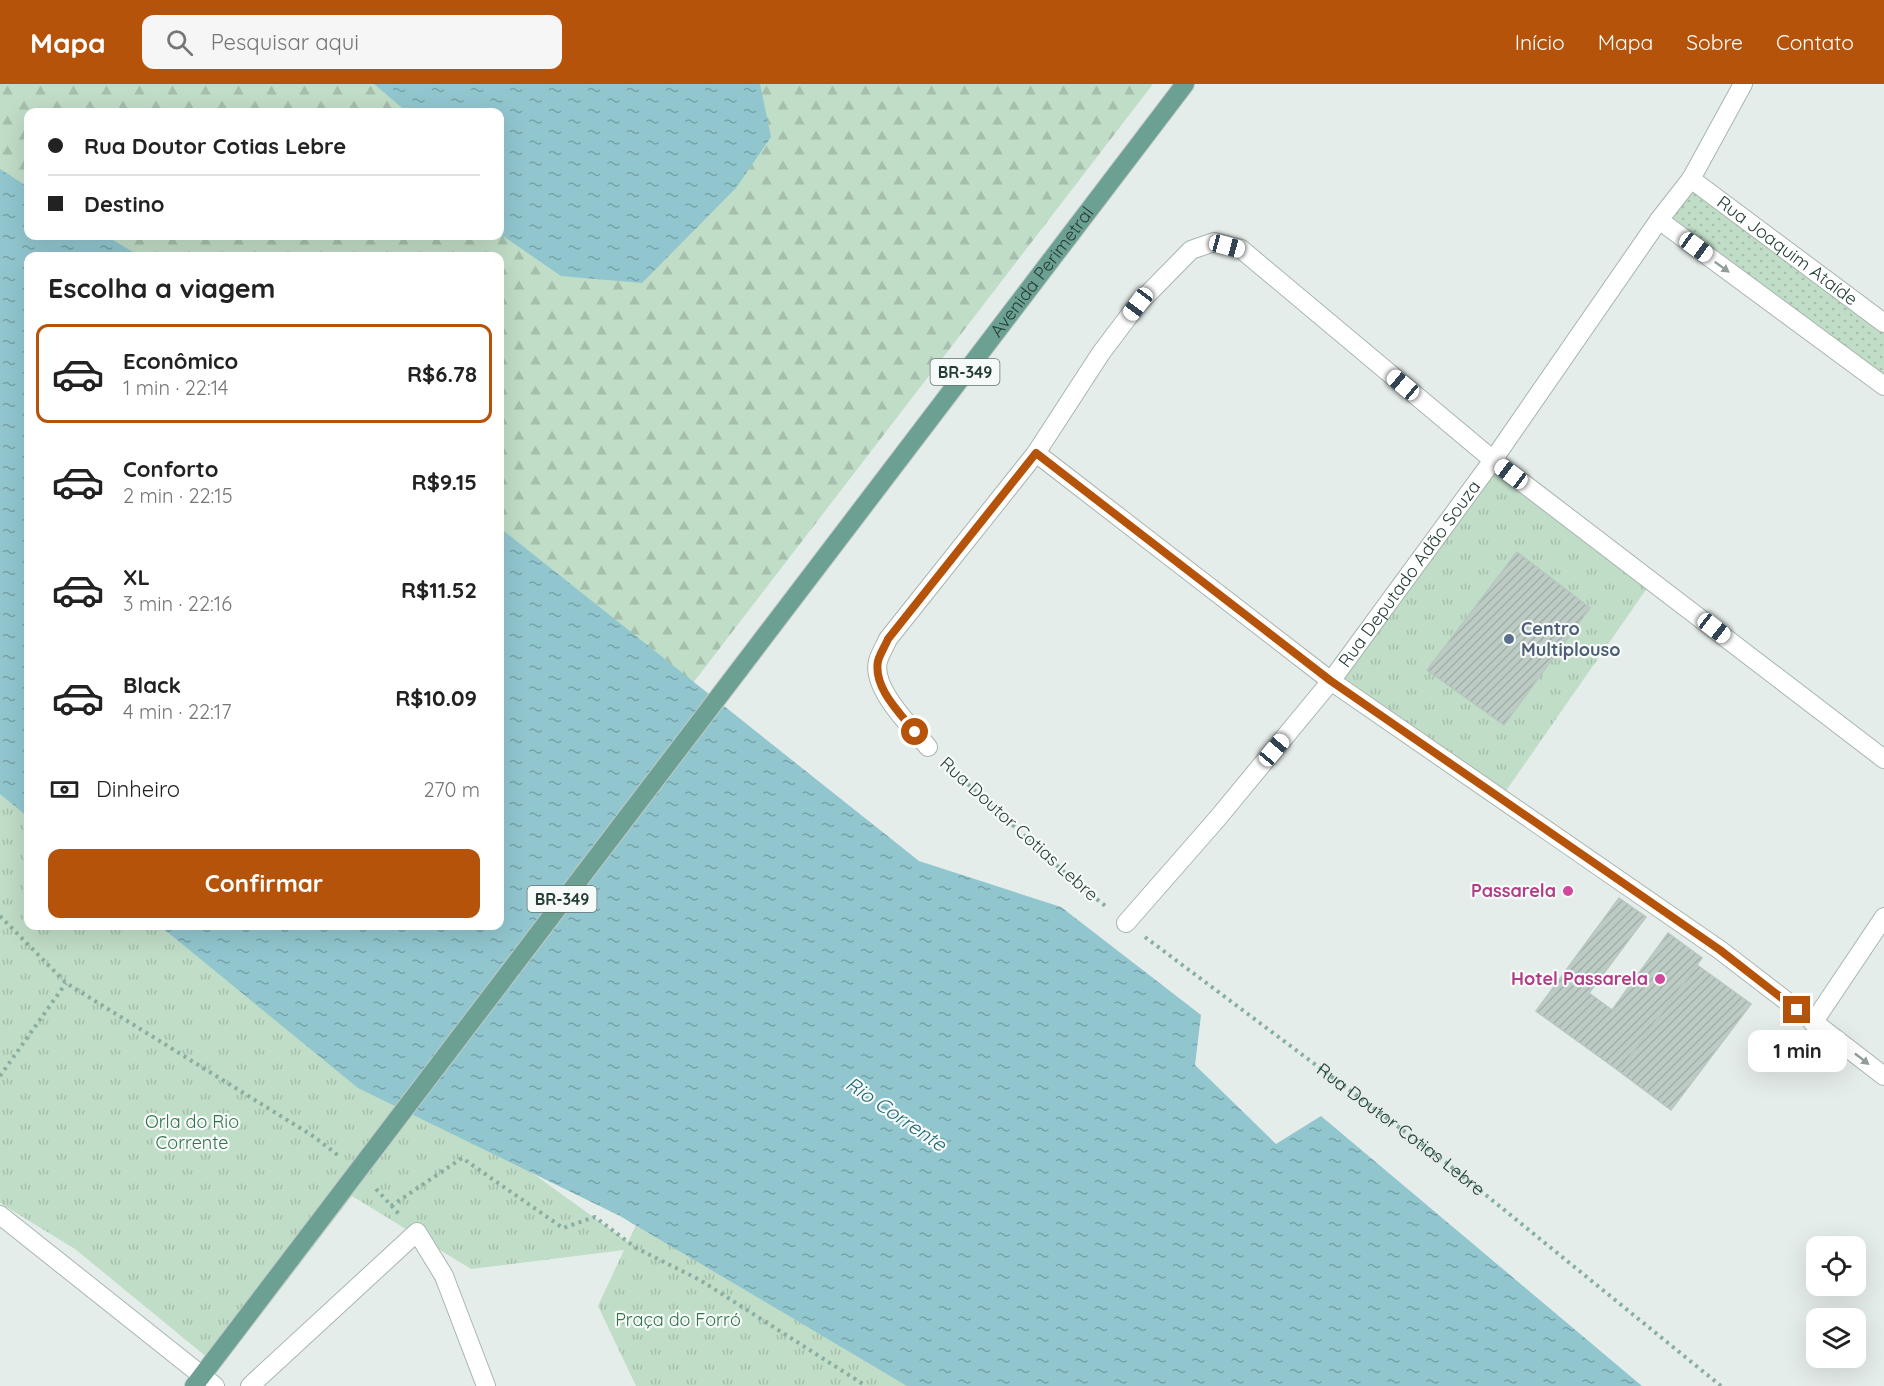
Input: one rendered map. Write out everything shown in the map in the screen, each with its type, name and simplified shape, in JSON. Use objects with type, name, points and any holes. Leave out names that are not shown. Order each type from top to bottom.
[{"type":"main road","name":"Avenida Perimetral","points":[[358,1170],[1185,84]]},
{"type":"main road","name":"BR-349","points":[[204,1382],[358,1170]]},
{"type":"street","name":"Rua Deputado Adão Souza","points":[[1126,922],[1217,819],[1331,681],[1493,460],[1659,220],[1691,179],[1743,84]]},
{"type":"street","name":"Rua Joaquim Ataíde","points":[[1691,179],[1884,323]]},
{"type":"street","points":[[1659,220],[1884,386]]},
{"type":"street","name":"Rua Doutor Cotias Lebre","points":[[928,747],[878,679],[878,661],[888,639],[1036,453],[1101,352],[1138,304],[1191,250],[1214,242],[1240,249],[1493,460],[1884,759]]},
{"type":"street","points":[[1036,453],[1331,681],[1720,950],[1884,1076]]},
{"type":"street","points":[[1813,1023],[1884,917]]},
{"type":"street","points":[[0,1215],[204,1382]]},
{"type":"street","points":[[250,1386],[417,1232],[444,1276],[486,1386]]},
{"type":"path","name":"Rua Doutor Cotias Lebre","points":[[928,747],[1074,881],[1444,1161],[1721,1386]]},
{"type":"path","points":[[0,916],[66,983],[313,1136],[358,1170],[417,1232]]},
{"type":"path","points":[[0,1076],[66,983]]},
{"type":"path","points":[[391,1206],[462,1158],[563,1228],[595,1217],[636,1248],[700,1280],[866,1386]]},
{"type":"green space","points":[[0,84],[1153,84],[680,700],[504,584],[504,252],[26,252],[0,233]]},
{"type":"green space","points":[[1691,179],[1884,323],[1884,386],[1659,220]]},
{"type":"green space","points":[[1493,460],[1652,581],[1501,798],[1331,681]]},
{"type":"green space","name":"Orla do Rio Corrente","points":[[0,751],[24,773],[24,930],[195,930],[628,1242],[636,1225],[923,1386],[636,1386],[598,1306],[624,1250],[471,1269],[352,1196],[220,1368],[75,1249],[0,1203]]},
{"type":"water","points":[[374,84],[760,84],[771,137],[736,188],[642,283],[561,276],[504,237],[504,108],[402,108]]},
{"type":"water","points":[[0,169],[24,184],[24,240],[113,240],[133,252],[24,252],[24,814],[0,794]]},
{"type":"water","name":"Rio Corrente","points":[[504,531],[919,861],[1061,907],[1201,1015],[1195,1065],[1276,1144],[1321,1116],[1642,1386],[907,1386],[620,1216],[358,1088],[165,930],[504,930]]},
{"type":"building","name":"Centro Multiplouso","points":[[1517,552],[1590,608],[1504,725],[1427,670]]},
{"type":"building","name":"Hotel Passarela","points":[[1619,898],[1646,917],[1589,993],[1612,1010],[1668,933],[1702,958],[1619,1071],[1536,1011]]},
{"type":"building","points":[[1697,965],[1751,1004],[1671,1110],[1619,1071]]},
{"type":"place","name":"Centro Multiplouso","points":[[1509,639]]},
{"type":"place","name":"Passarela","points":[[1568,891]]},
{"type":"place","name":"Hotel Passarela","points":[[1660,979]]},
{"type":"route","points":[[915,732],[891,701],[878,679],[878,661],[888,639],[1036,453],[1331,681],[1720,950],[1797,1010]]},
{"type":"park label","name":"Praça do Forró","points":[[678,1320]]}]
